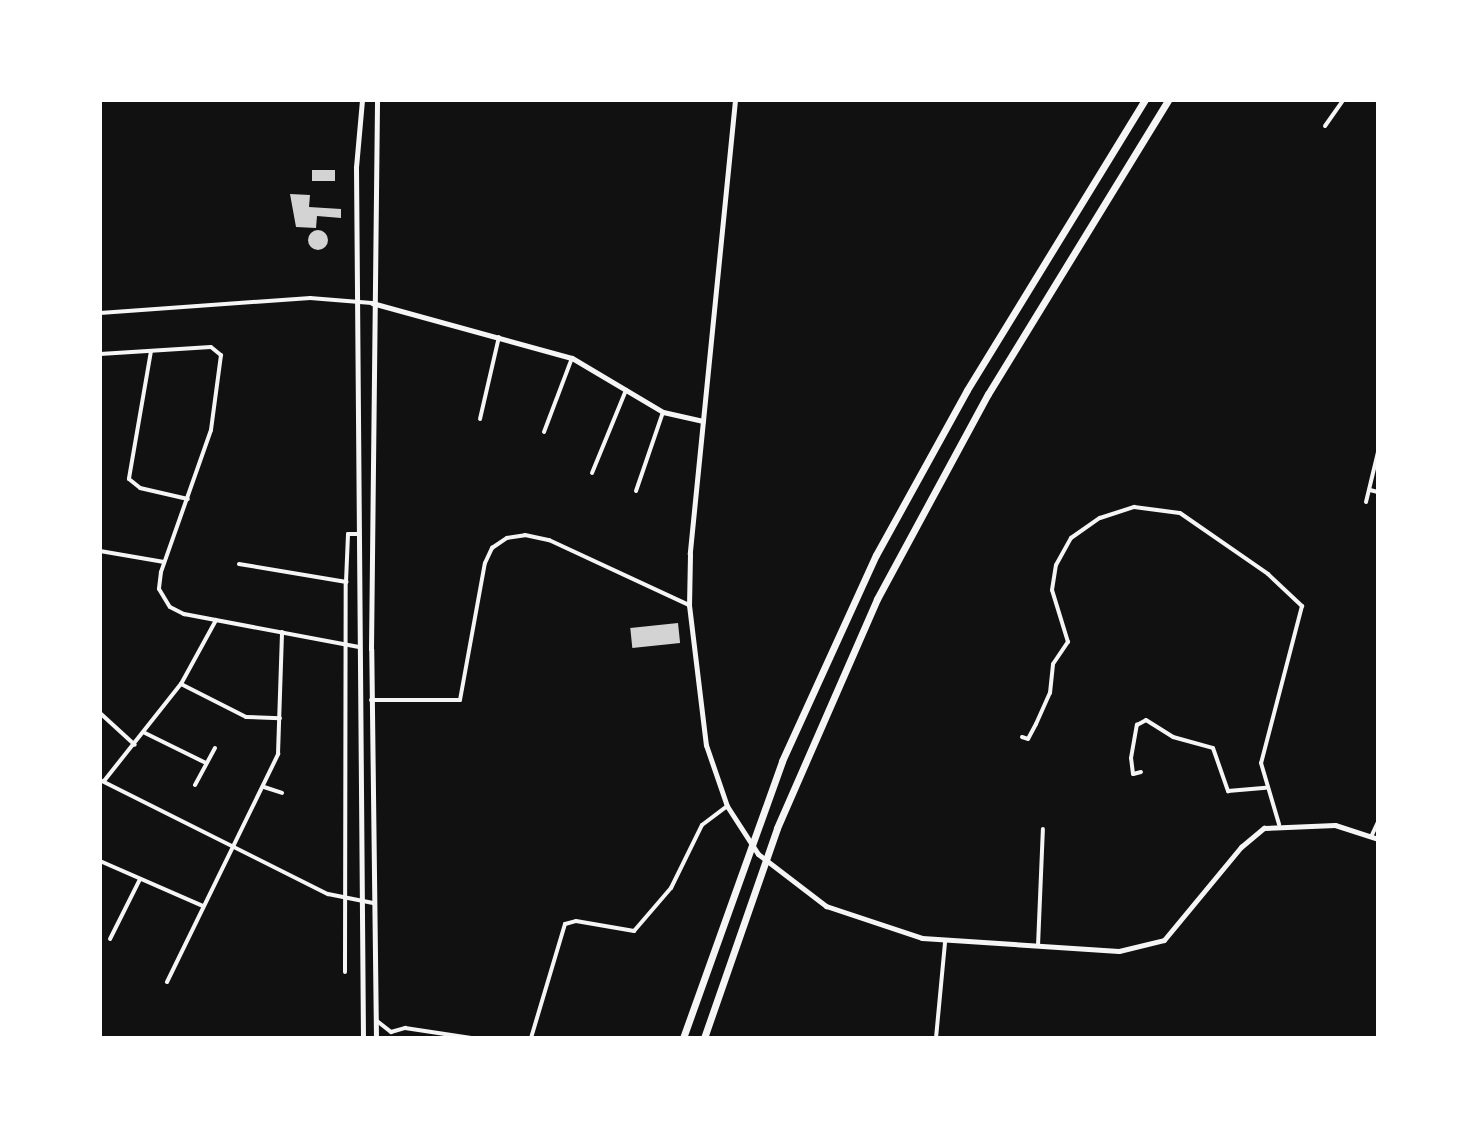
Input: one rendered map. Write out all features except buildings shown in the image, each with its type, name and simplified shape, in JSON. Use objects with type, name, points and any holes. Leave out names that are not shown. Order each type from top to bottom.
[{"type":"highway","points":[[683,1038],[740,868],[824,664],[920,472],[1145,100]]},
{"type":"highway","points":[[704,1038],[756,883],[840,677],[939,480],[1168,100]]},
{"type":"main road","points":[[362,100],[356,167],[363,1038]]},
{"type":"main road","points":[[376,1038],[371,700],[372,303],[377,100]]},
{"type":"main road","points":[[735,100],[703,421],[689,605],[702,727],[727,806],[758,854],[814,899],[851,917],[945,942],[1119,951],[1164,940],[1249,838],[1279,824],[1335,825],[1378,839]]},
{"type":"main road","points":[[372,303],[572,358],[663,412],[703,421]]},
{"type":"street","points":[[1325,126],[1343,100]]},
{"type":"street","points":[[100,313],[310,298],[372,303]]},
{"type":"street","points":[[480,419],[499,337]]},
{"type":"street","points":[[100,354],[211,347],[221,355],[211,430],[164,562],[159,589],[170,607],[216,620],[359,647]]},
{"type":"street","points":[[151,351],[129,479],[140,488],[188,499]]},
{"type":"street","points":[[544,432],[572,358]]},
{"type":"street","points":[[592,473],[626,390]]},
{"type":"street","points":[[636,491],[663,412]]},
{"type":"street","points":[[1366,502],[1378,452]]},
{"type":"street","points":[[1370,490],[1378,492]]},
{"type":"street","points":[[1022,737],[1028,739],[1036,724],[1050,693],[1053,664],[1068,642],[1052,590],[1065,547],[1100,518],[1134,507],[1156,507],[1189,517],[1292,592],[1302,606],[1261,763],[1279,824]]},
{"type":"street","points":[[345,972],[346,582],[348,534],[358,534]]},
{"type":"street","points":[[371,700],[460,700],[485,563],[492,548],[507,538],[525,535],[549,540],[689,605]]},
{"type":"street","points":[[100,551],[164,562]]},
{"type":"street","points":[[239,564],[346,582]]},
{"type":"street","points":[[216,620],[181,684],[145,733],[101,781],[347,901],[374,903]]},
{"type":"street","points":[[167,982],[278,754],[282,632]]},
{"type":"street","points":[[181,684],[246,717],[280,718]]},
{"type":"street","points":[[100,713],[135,745]]},
{"type":"street","points":[[1141,772],[1133,774],[1131,758],[1137,725],[1146,720],[1173,737],[1213,748],[1228,791],[1266,788]]},
{"type":"street","points":[[145,733],[206,763]]},
{"type":"street","points":[[195,785],[215,748]]},
{"type":"street","points":[[264,787],[282,793]]},
{"type":"street","points":[[531,1038],[565,924],[576,921],[634,931],[671,888],[702,825],[727,806]]},
{"type":"street","points":[[1371,837],[1378,822]]},
{"type":"street","points":[[1038,947],[1043,829]]},
{"type":"street","points":[[100,861],[203,906]]},
{"type":"street","points":[[110,939],[140,879]]},
{"type":"street","points":[[936,1038],[945,942]]},
{"type":"street","points":[[376,1020],[391,1035],[405,1028],[471,1038]]}]
